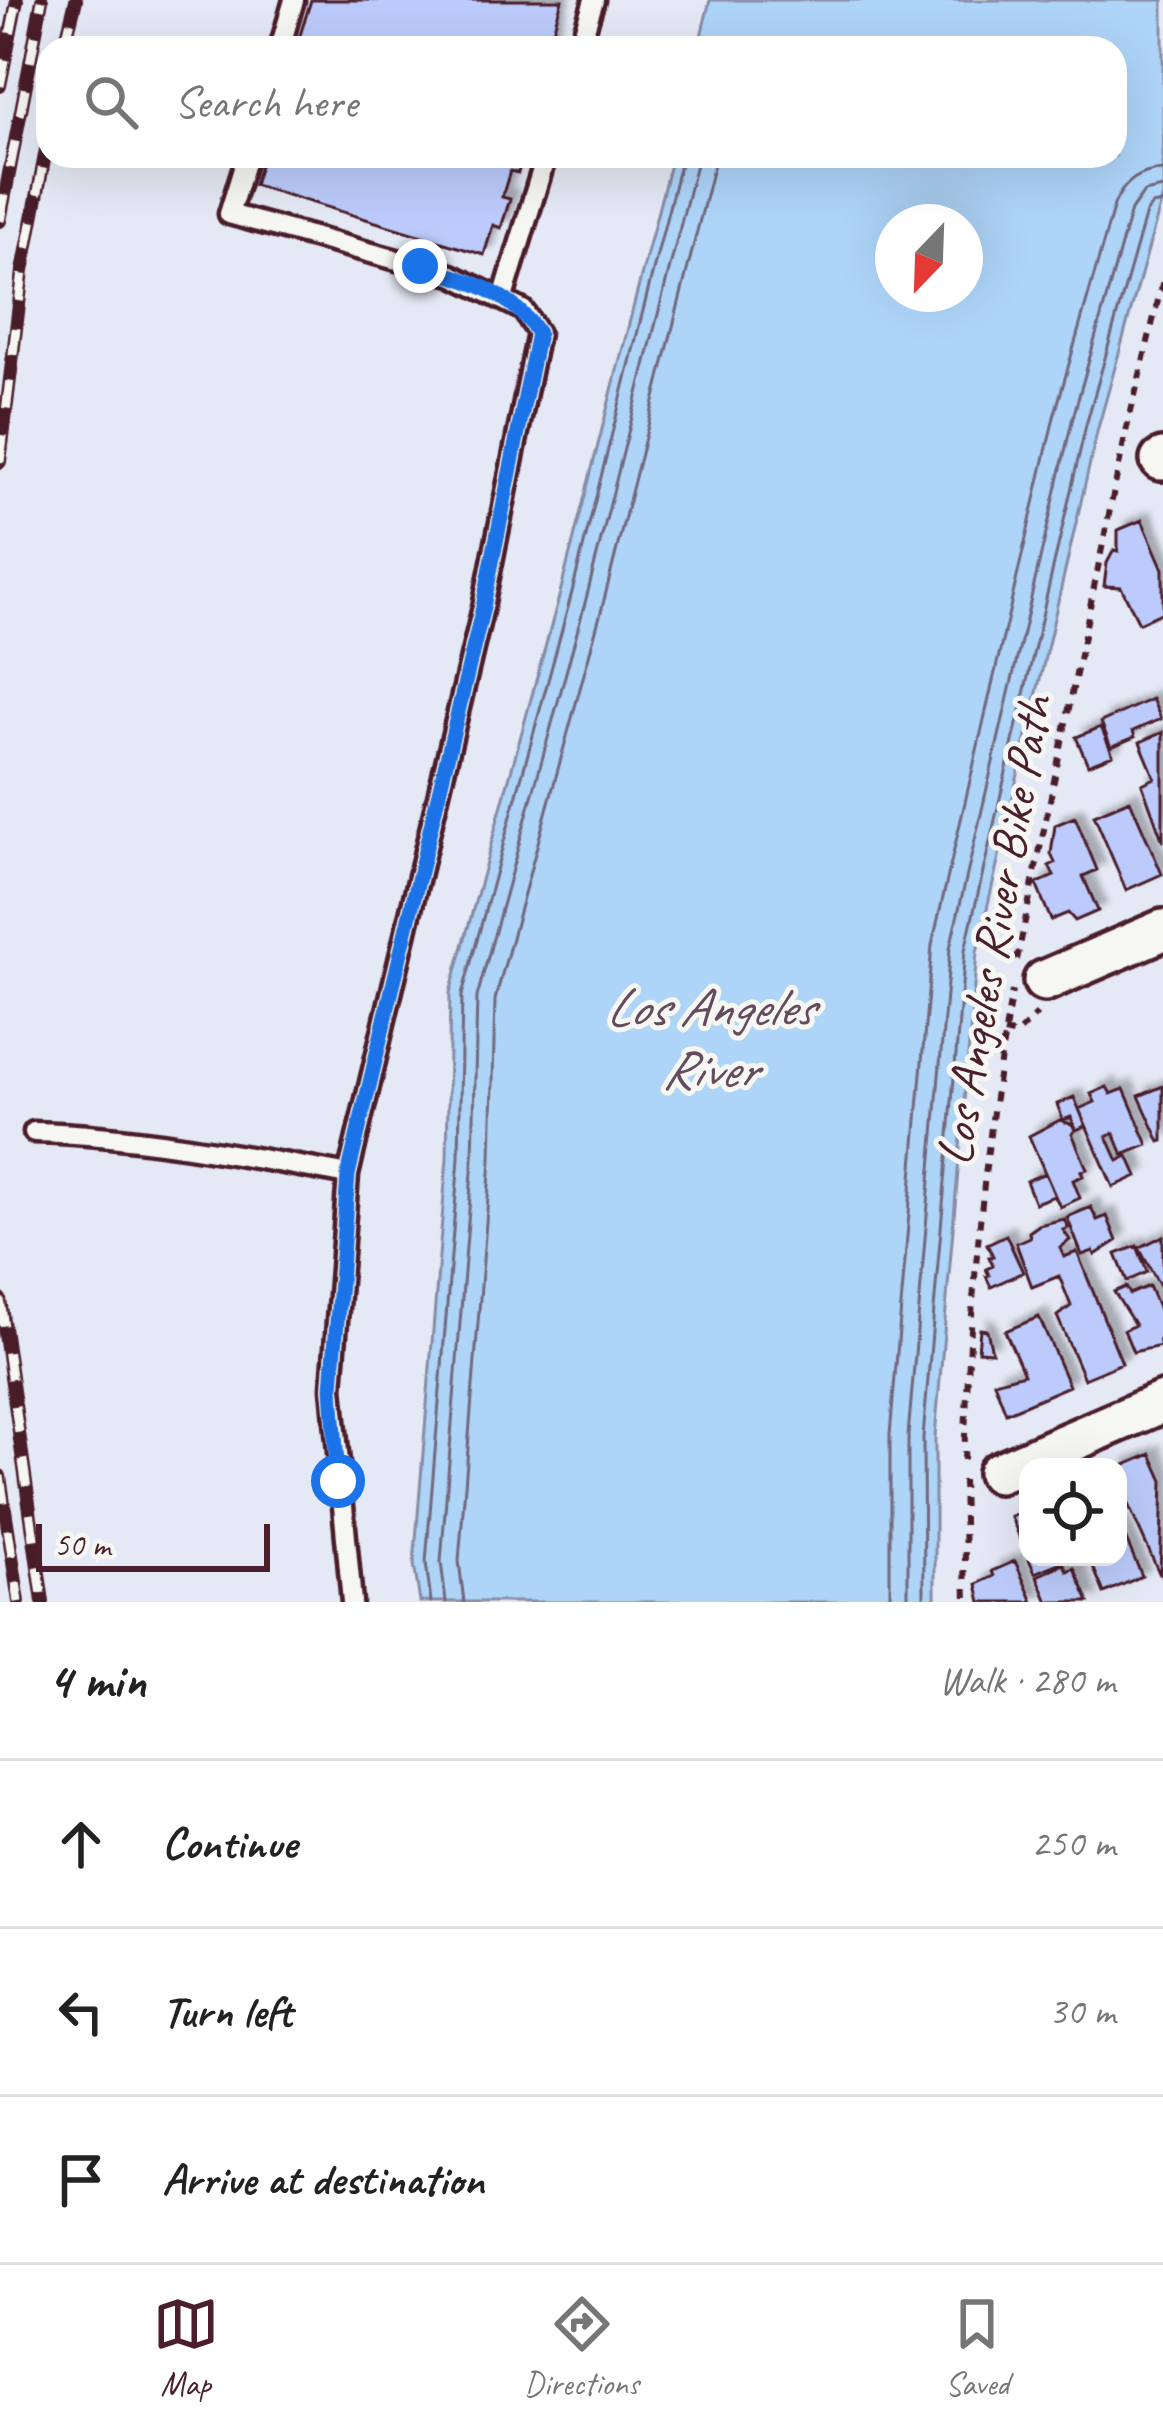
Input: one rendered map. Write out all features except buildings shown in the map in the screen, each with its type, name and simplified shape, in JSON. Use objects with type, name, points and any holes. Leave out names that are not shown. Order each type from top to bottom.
[{"type":"street","points":[[1024,980],[1163,930]]},
{"type":"street","points":[[998,1473],[1163,1402]]},
{"type":"lane","points":[[284,36],[294,0]]},
{"type":"lane","points":[[583,36],[594,0]]},
{"type":"lane","points":[[243,168],[230,214],[452,275],[523,310],[538,333],[483,607],[348,1175],[332,1388],[352,1602]]},
{"type":"lane","points":[[503,298],[542,168]]},
{"type":"lane","points":[[34,1132],[188,1147],[348,1175]]},
{"type":"path","name":"Los Angeles River Bike Path","points":[[966,1602],[963,1486],[970,1316],[986,1153],[1024,980],[1126,432],[1163,280]]},
{"type":"water","name":"Los Angeles River","points":[[710,0],[1163,0],[1163,196],[1098,428],[977,952],[935,1437],[935,1602],[420,1602],[414,1564],[447,1158],[450,993],[559,597],[669,168],[1127,168],[1127,36],[701,36]]},
{"type":"railway","points":[[0,86],[17,0]]},
{"type":"railway","points":[[0,221],[42,0]]},
{"type":"railway","points":[[67,36],[76,0]]},
{"type":"railway","points":[[0,462],[23,271],[43,168]]},
{"type":"railway","points":[[0,1299],[43,1602]]},
{"type":"railway","points":[[0,1476],[19,1602]]},
{"type":"route","points":[[338,1481],[332,1388],[348,1175],[483,607],[538,333],[523,310],[503,298],[420,266]]}]
